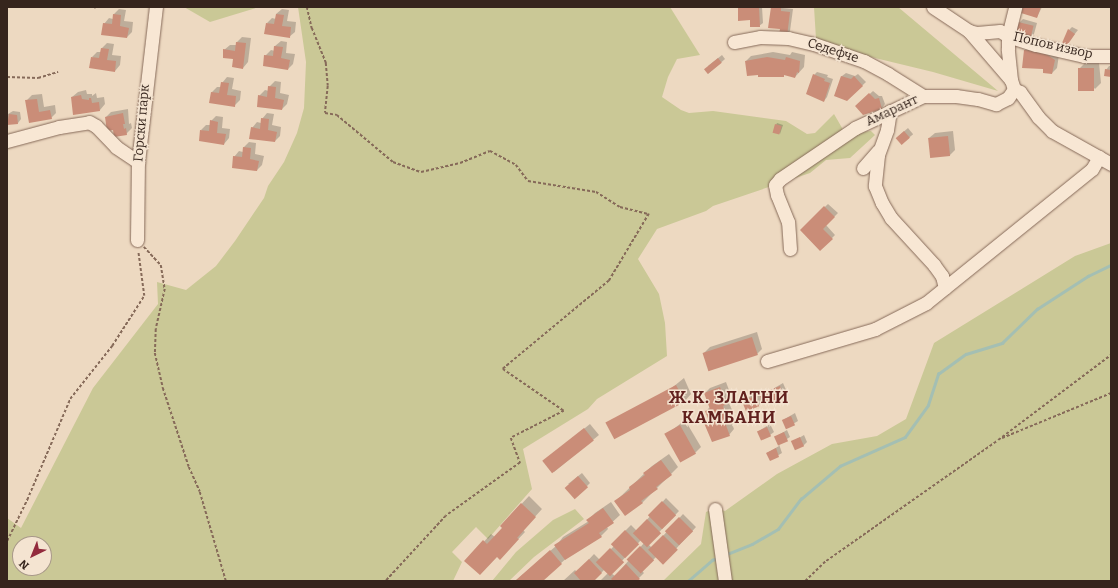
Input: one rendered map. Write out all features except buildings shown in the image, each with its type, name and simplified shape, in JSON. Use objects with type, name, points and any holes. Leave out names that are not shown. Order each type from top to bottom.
[{"type":"street","name":"Горски парк","points":[[137,240],[138,162],[156,7]]},
{"type":"street","points":[[933,7],[969,31],[1012,85],[1020,92],[1038,117],[1052,131],[1111,164]]},
{"type":"street","points":[[1012,85],[1008,36],[1015,7]]},
{"type":"street","name":"Попов извор","points":[[969,31],[977,33],[1000,31],[1008,36],[1036,45],[1084,56],[1111,56]]},
{"type":"street","name":"Седефче","points":[[734,42],[767,38],[788,38],[814,44],[864,61],[923,96]]},
{"type":"street","name":"Амарант","points":[[790,249],[788,222],[777,195],[775,185],[780,179],[855,128],[923,96],[956,96],[978,99],[996,104],[1008,98],[1012,85]]},
{"type":"street","points":[[890,111],[887,130],[875,170],[875,186],[882,203],[891,218],[942,276],[945,288]]},
{"type":"street","points":[[7,141],[59,127],[89,122],[96,126],[116,147],[138,162]]},
{"type":"street","points":[[863,168],[880,150]]},
{"type":"street","points":[[766,361],[889,323],[926,303],[1092,170],[1099,157]]},
{"type":"street","points":[[715,508],[725,581]]},
{"type":"path","points":[[307,7],[312,28],[326,63],[328,86],[325,113],[337,114],[393,162],[421,172],[460,163],[490,151],[516,165],[528,181],[596,192],[620,207],[649,214],[609,281],[503,369],[564,410],[511,438],[520,463],[446,516],[386,581]]},
{"type":"path","points":[[7,77],[38,78],[58,72]]},
{"type":"path","points":[[7,541],[27,500],[70,399],[112,346],[144,296],[137,240]]},
{"type":"path","points":[[137,240],[161,266],[165,288],[156,329],[156,353],[163,388],[214,534],[226,581]]},
{"type":"path","points":[[805,581],[839,552],[998,440],[1111,355]]},
{"type":"path","points":[[998,440],[1111,393]]},
{"type":"shaded area","points":[[184,7],[259,7],[210,22]]},
{"type":"shaded area","points":[[298,7],[670,7],[700,55],[677,59],[668,77],[662,97],[681,110],[689,113],[713,111],[786,121],[807,134],[815,133],[834,114],[845,133],[871,131],[875,135],[850,158],[826,160],[810,173],[713,206],[706,211],[657,229],[638,259],[659,294],[665,323],[667,356],[597,399],[588,409],[523,449],[532,489],[488,539],[476,527],[452,552],[462,562],[453,581],[7,581],[7,518],[21,528],[93,388],[158,304],[157,282],[186,290],[216,266],[235,241],[264,198],[268,186],[284,162],[297,133],[304,108],[306,62]]},
{"type":"shaded area","points":[[814,7],[898,7],[998,91],[933,72],[871,57],[816,39]]},
{"type":"shaded area","points":[[1111,243],[1111,581],[663,581],[701,544],[706,512],[716,508],[725,511],[777,474],[832,444],[877,436],[906,419],[934,343],[1075,256]]},
{"type":"shaded area","points":[[575,509],[584,519],[534,557],[509,581],[492,581],[516,552],[553,520]]},
{"type":"waterway","points":[[725,555],[752,544],[778,529],[801,499],[840,466],[905,437],[928,405],[938,374],[966,354],[1002,343],[1037,309],[1088,276],[1111,265]]},
{"type":"waterway","points":[[688,581],[712,560],[718,558]]},
{"type":"district","name":"Ж.К. ЗЛАТНИ КАМБАНИ","points":[[729,408]]}]
